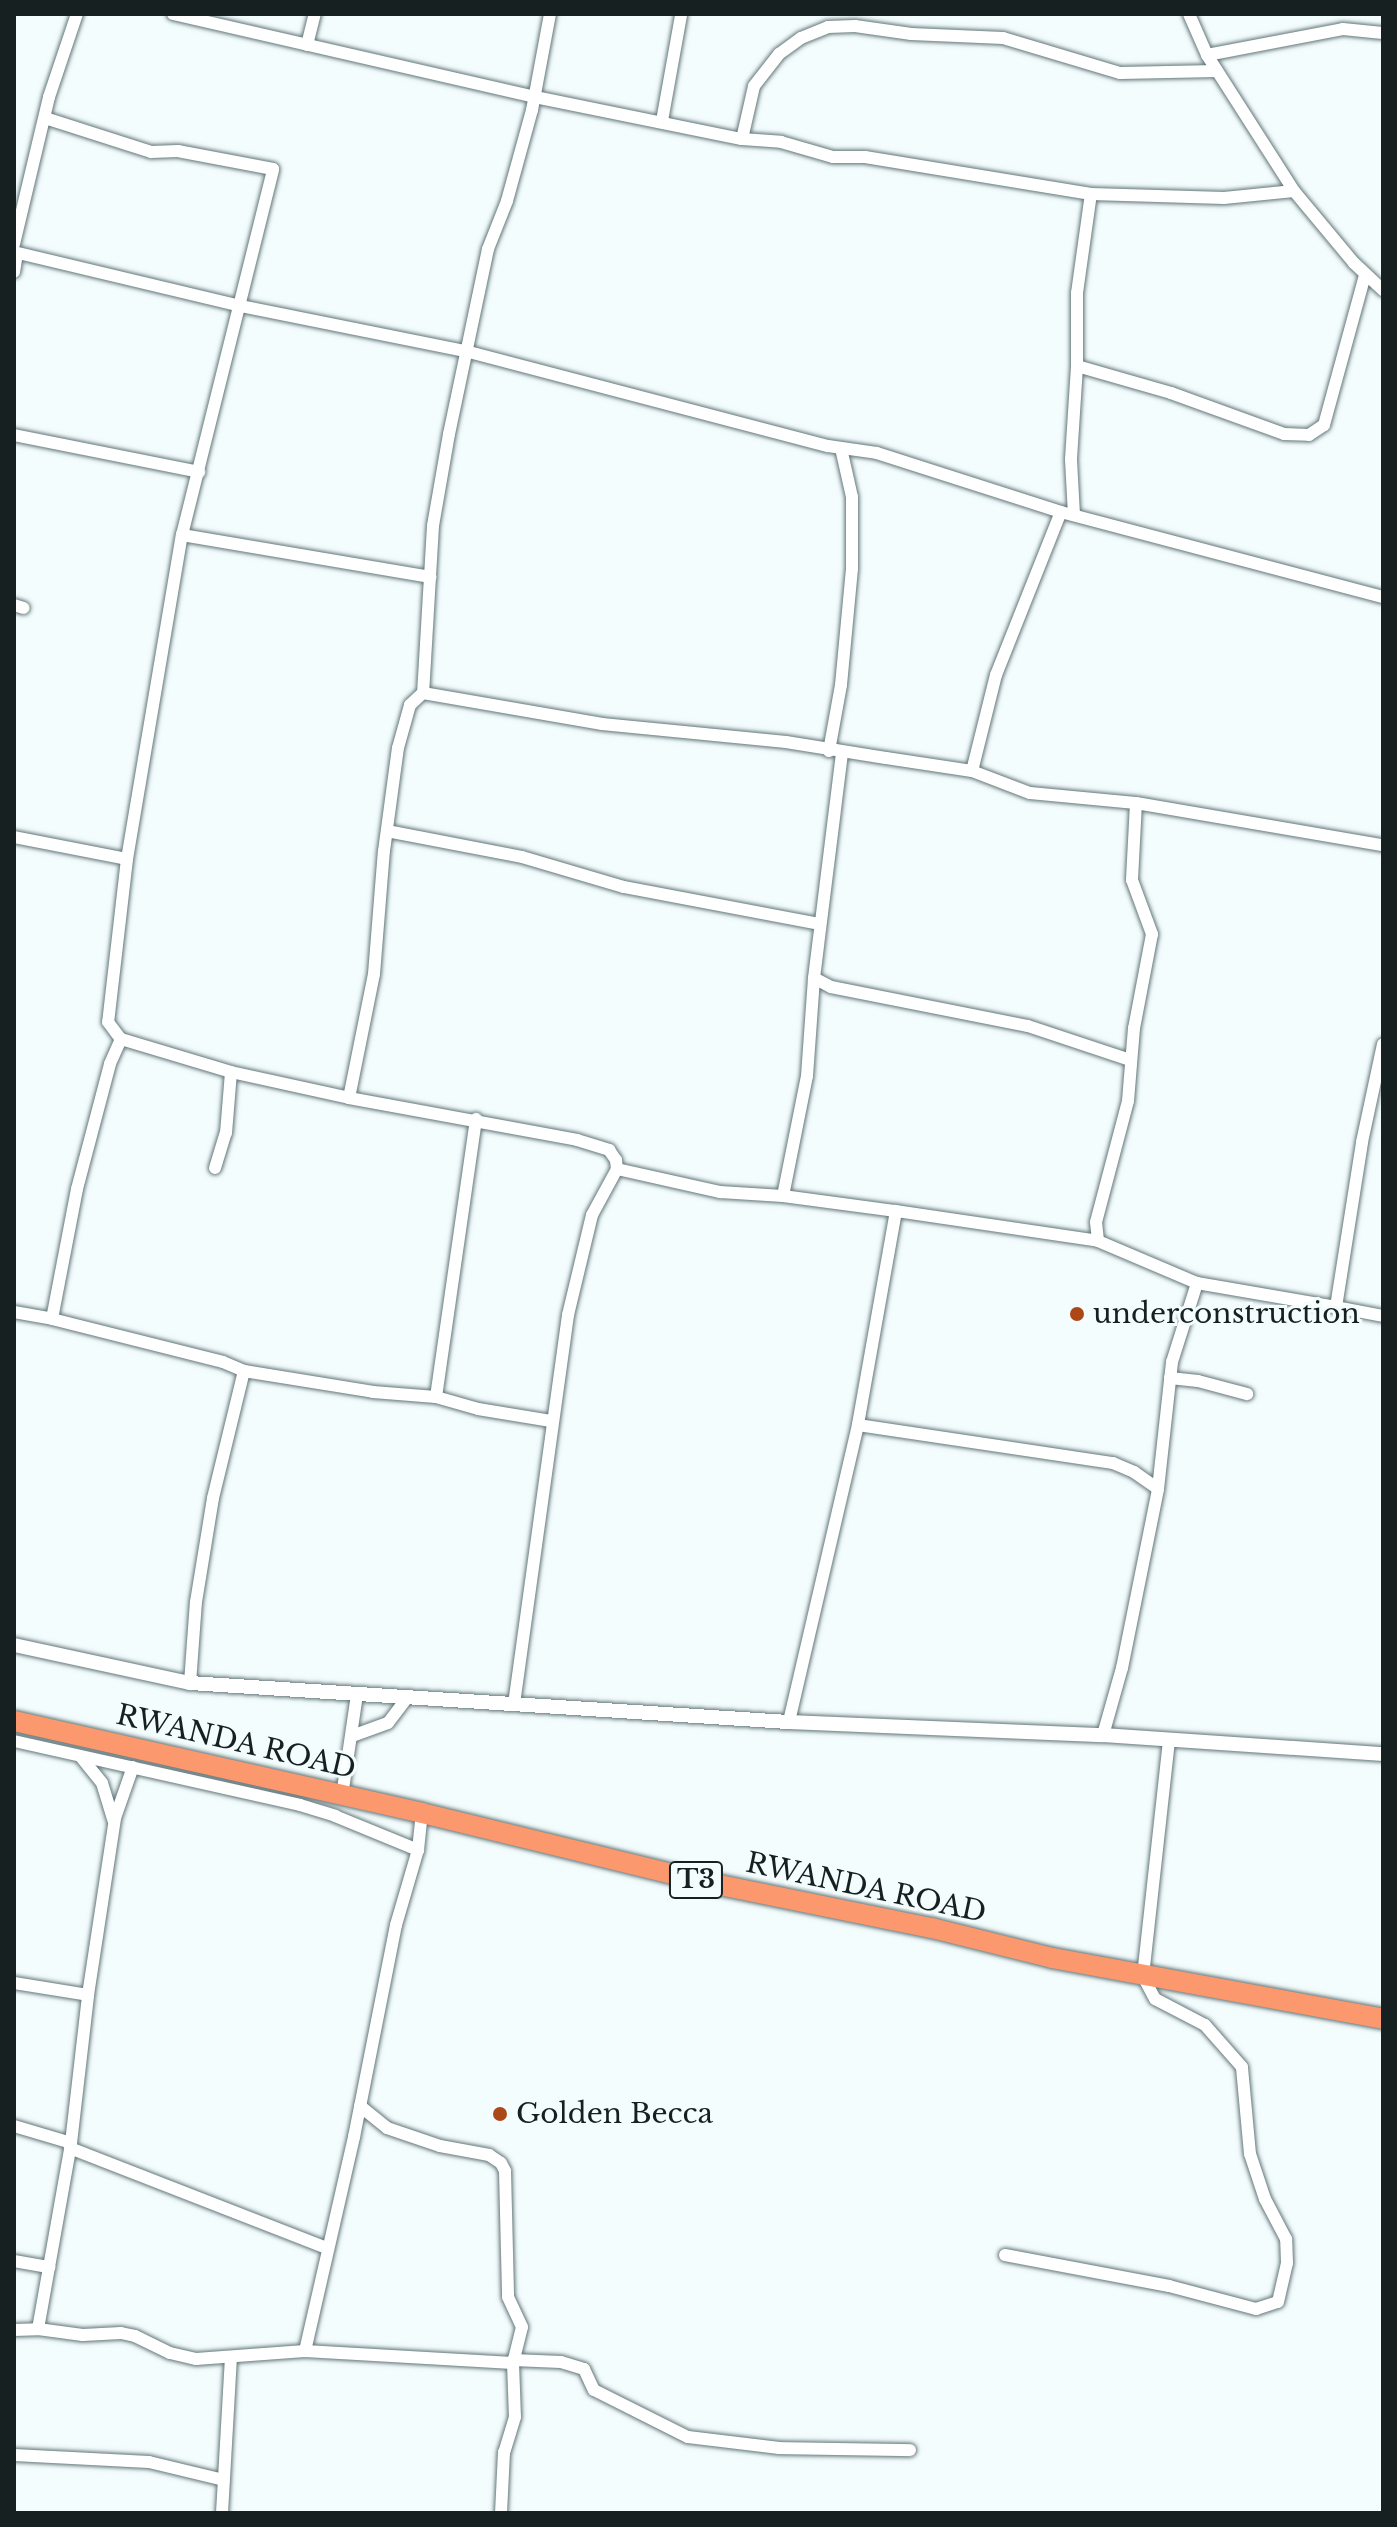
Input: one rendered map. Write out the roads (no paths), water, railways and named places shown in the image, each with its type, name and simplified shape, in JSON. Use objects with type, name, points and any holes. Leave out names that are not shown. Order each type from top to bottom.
[{"type":"highway","name":"RWANDA ROAD","points":[[14,1721],[422,1813],[700,1881],[932,1928],[1052,1958],[1383,2019]]},
{"type":"street","points":[[14,272],[15,250],[45,118],[77,14]]},
{"type":"street","points":[[173,14],[535,97],[742,139],[781,142],[833,157],[865,157],[1091,194],[1224,198],[1294,191]]},
{"type":"street","points":[[307,45],[315,14]]},
{"type":"street","points":[[349,1098],[374,974],[387,831],[406,720],[410,705],[423,693],[433,526],[488,249],[507,201],[535,97],[550,14]]},
{"type":"street","points":[[1189,14],[1207,55],[1294,191],[1365,275],[1383,290]]},
{"type":"street","points":[[662,121],[681,15]]},
{"type":"street","points":[[742,139],[754,86],[779,54],[829,21],[886,32],[1003,38],[1120,73],[1217,71]]},
{"type":"street","points":[[1207,55],[1343,29],[1383,33]]},
{"type":"street","points":[[45,118],[151,152],[178,151],[273,169],[182,535],[127,859],[108,1022],[121,1039],[231,1072],[349,1098],[476,1119],[599,1147],[609,1150],[617,1169]]},
{"type":"street","points":[[972,771],[996,675],[1067,514],[1077,366],[1077,293],[1091,194]]},
{"type":"street","points":[[15,250],[241,306],[469,352],[841,448],[877,453],[1067,514],[1383,597]]},
{"type":"street","points":[[1077,366],[1171,393],[1284,434],[1309,435],[1324,425],[1365,275]]},
{"type":"street","points":[[14,435],[199,472]]},
{"type":"street","points":[[783,1196],[807,1076],[852,569],[852,497],[841,448]]},
{"type":"street","points":[[182,535],[430,577]]},
{"type":"street","points":[[423,693],[602,724],[786,742],[972,771],[1030,793],[1136,803],[1383,845]]},
{"type":"street","points":[[1098,1241],[1096,1222],[1128,1101],[1130,1060],[1152,934],[1132,880],[1136,803]]},
{"type":"street","points":[[387,831],[522,857],[624,887],[820,924]]},
{"type":"street","points":[[14,837],[127,859]]},
{"type":"street","points":[[814,978],[831,987],[1028,1026],[1130,1060]]},
{"type":"street","points":[[52,1319],[77,1189],[110,1064],[121,1039]]},
{"type":"street","points":[[1336,1307],[1377,1104],[1383,1044]]},
{"type":"street","points":[[215,1168],[226,1133],[231,1072]]},
{"type":"street","points":[[436,1397],[476,1119]]},
{"type":"street","points":[[617,1169],[720,1192],[783,1196],[1098,1241],[1197,1283],[1383,1316]]},
{"type":"street","points":[[514,1703],[551,1421],[579,1261],[592,1215],[617,1169]]},
{"type":"street","points":[[789,1722],[858,1425],[896,1211]]},
{"type":"street","points":[[1103,1735],[1122,1668],[1158,1489],[1170,1378],[1179,1334],[1197,1283]]},
{"type":"street","points":[[14,1312],[223,1362],[244,1371],[373,1392],[436,1397],[478,1409],[551,1421]]},
{"type":"street","points":[[190,1683],[196,1602],[213,1498],[244,1371]]},
{"type":"street","points":[[1170,1378],[1198,1381],[1247,1394]]},
{"type":"street","points":[[858,1425],[1113,1463],[1134,1472],[1158,1489]]},
{"type":"street","points":[[14,1645],[190,1683],[789,1722],[1103,1735],[1383,1754]]},
{"type":"street","points":[[342,1796],[357,1695]]},
{"type":"street","points":[[352,1736],[388,1723],[406,1699]]},
{"type":"street","points":[[1005,2255],[1169,2286],[1256,2309],[1278,2302],[1287,2263],[1286,2239],[1265,2199],[1250,2154],[1242,2067],[1205,2025],[1155,1999],[1143,1976],[1169,1740]]},
{"type":"street","points":[[14,1741],[300,1805],[418,1850]]},
{"type":"street","points":[[81,1757],[102,1783],[114,1825]]},
{"type":"street","points":[[38,2329],[71,2146],[88,1995],[114,1825],[133,1767]]},
{"type":"street","points":[[305,2351],[360,2106],[396,1925],[418,1850],[422,1813]]},
{"type":"street","points":[[14,1983],[88,1995]]},
{"type":"street","points":[[360,2106],[387,2128],[440,2146],[489,2155],[501,2163],[506,2180],[508,2297],[522,2327],[513,2361],[515,2417],[504,2452],[501,2513]]},
{"type":"street","points":[[14,2126],[327,2248]]},
{"type":"street","points":[[14,2261],[49,2267]]},
{"type":"street","points":[[14,2330],[38,2329],[83,2335],[121,2333],[182,2357],[231,2358],[305,2351],[561,2362],[584,2369],[594,2390],[688,2437],[779,2448],[910,2450]]},
{"type":"street","points":[[222,2513],[231,2358]]},
{"type":"street","points":[[14,2455],[149,2462],[224,2480]]},
{"type":"place","name":"underconstruction","points":[[1077,1314]]},
{"type":"place","name":"Golden Becca","points":[[500,2114]]}]
